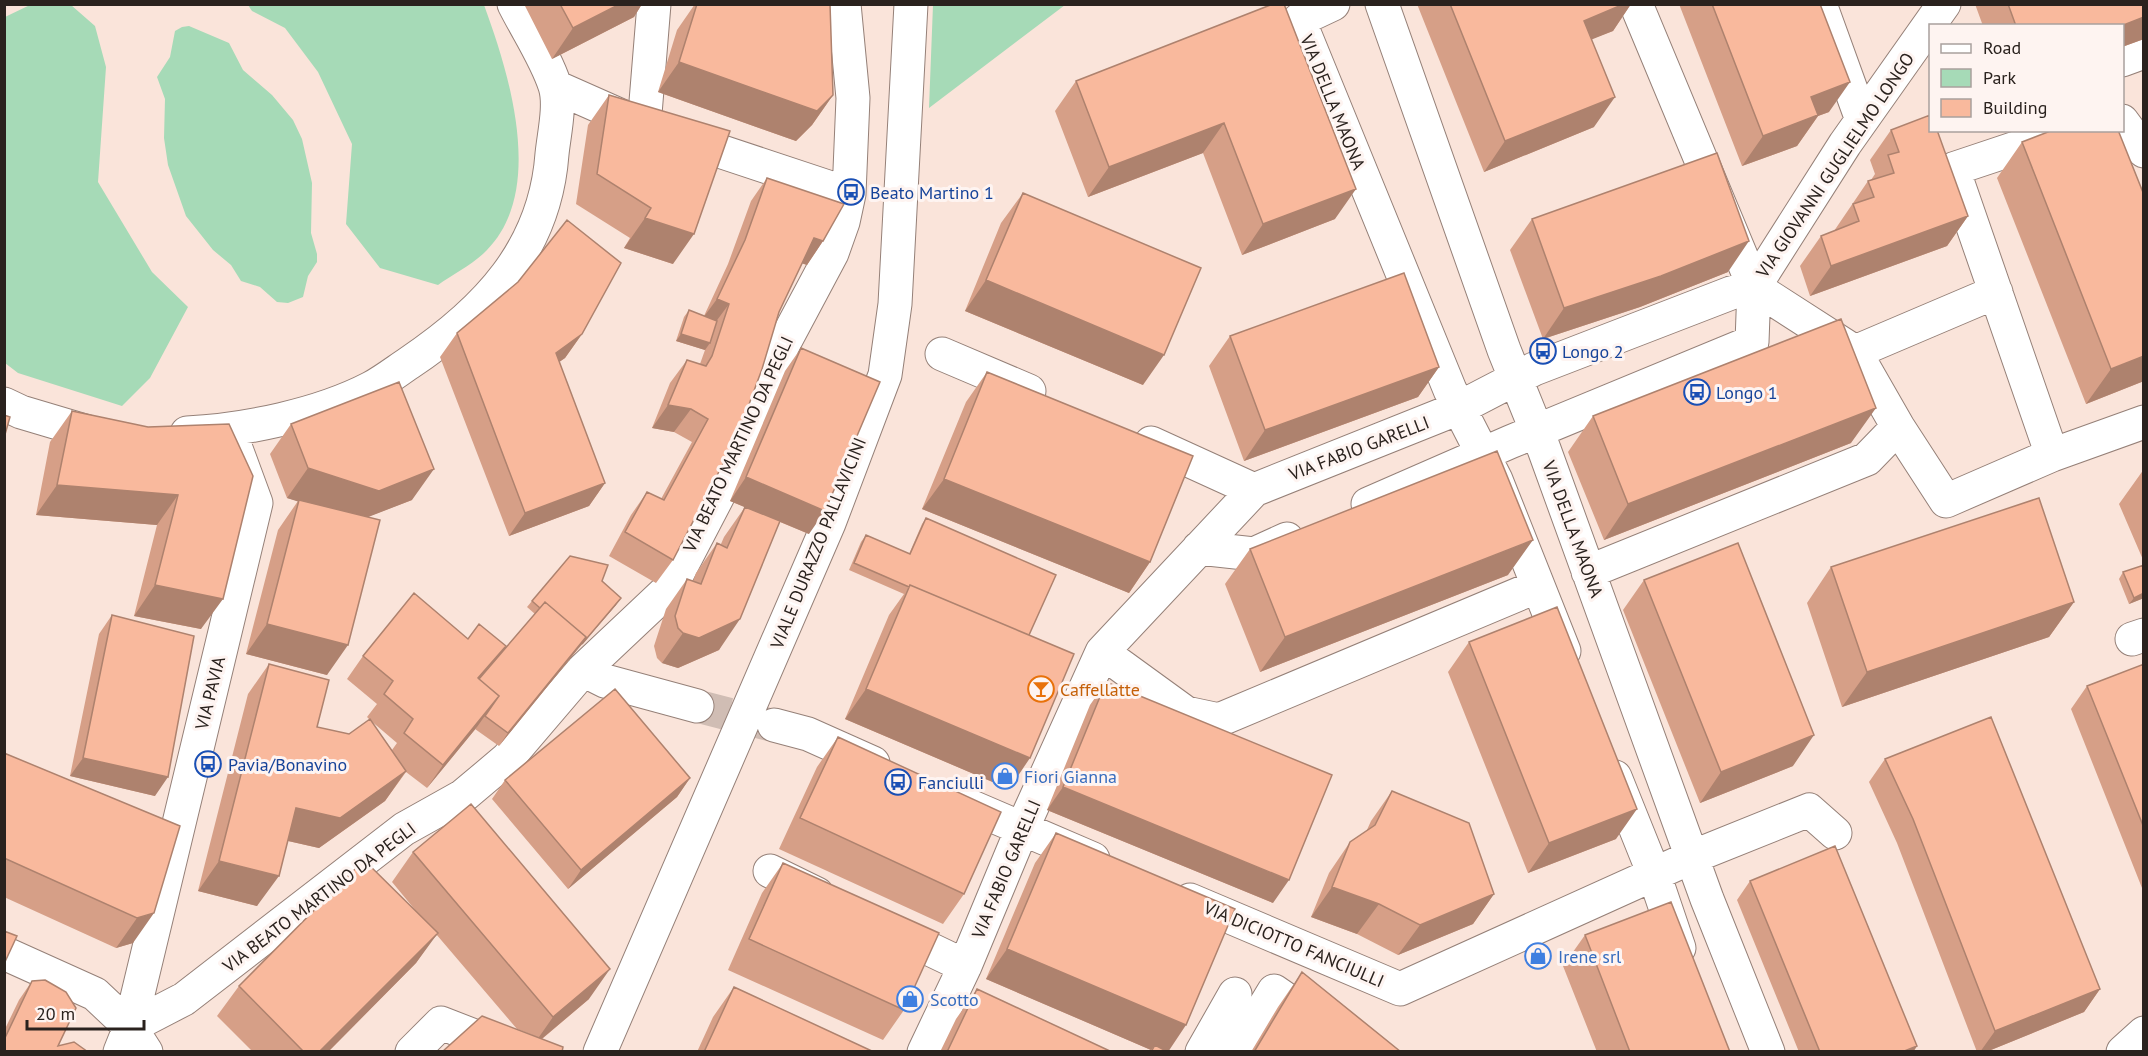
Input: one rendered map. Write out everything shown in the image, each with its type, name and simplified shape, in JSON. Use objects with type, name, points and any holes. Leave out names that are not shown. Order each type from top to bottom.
[{"type":"street","points":[[4,404],[21,412],[104,437],[229,430],[318,409],[371,388],[434,346],[467,320],[499,287],[531,236],[550,186],[556,87],[514,4]]},
{"type":"street","points":[[644,126],[654,4]]},
{"type":"street","name":"VIA BEATO MARTINO DA PEGLI","points":[[132,1043],[184,999],[404,829],[463,796],[507,759],[583,670],[670,588],[720,492],[783,345],[832,253],[849,194],[853,98],[844,4]]},
{"type":"street","name":"VIALE DURAZZO PALLAVICINI","points":[[600,1052],[829,523],[885,375],[895,304],[910,4]]},
{"type":"street","name":"VIA DELLA MAONA","points":[[1333,4],[1299,20],[1459,408],[1510,442],[1603,567],[1675,865],[1690,979]]},
{"type":"street","name":"VIA DELLA MAONA","points":[[1382,4],[1525,374],[1510,442],[1538,586],[1574,675]]},
{"type":"street","points":[[1636,4],[1754,287],[1856,352],[1898,427],[1946,501],[2052,455],[2144,422]]},
{"type":"street","points":[[1820,4],[1862,120]]},
{"type":"street","name":"VIA GIOVANNI GUGLIELMO LONGO","points":[[1510,442],[1752,342],[1754,287],[1862,120],[1929,31]]},
{"type":"street","points":[[2124,59],[2144,52]]},
{"type":"street","points":[[556,87],[644,126],[849,194]]},
{"type":"street","points":[[2124,120],[2144,107]]},
{"type":"street","points":[[2124,122],[2144,151]]},
{"type":"street","points":[[2052,455],[1953,169],[2064,132]]},
{"type":"street","name":"VIA GIOVANNI GUGLIELMO LONGO","points":[[1525,374],[1731,293],[1754,287]]},
{"type":"street","points":[[1856,352],[1996,292]]},
{"type":"street","points":[[942,354],[1059,404]]},
{"type":"street","name":"VIA FABIO GARELLI","points":[[924,1052],[965,966],[1022,829],[1102,652],[1254,490],[1459,408],[1525,374]]},
{"type":"street","points":[[1603,567],[1867,459],[1898,427]]},
{"type":"street","name":"VIA PAVIA","points":[[132,1043],[256,503],[229,430]]},
{"type":"street","points":[[1124,431],[1254,490]]},
{"type":"street","points":[[1199,548],[1254,554],[1510,442]]},
{"type":"street","points":[[1102,652],[1186,713],[1219,720],[1489,609],[1538,586]]},
{"type":"street","points":[[583,670],[605,681],[698,706]]},
{"type":"street","points":[[774,725],[808,734],[895,773]]},
{"type":"street","name":"VIA DELLA MAONA","points":[[1605,753],[1675,865],[1768,1052]]},
{"type":"street","points":[[928,788],[1120,871]]},
{"type":"street","name":"VIA DICIOTTO FANCIULLI","points":[[1162,889],[1400,989],[1675,865],[1809,810],[1835,833]]},
{"type":"street","points":[[770,871],[965,966]]},
{"type":"street","points":[[4,953],[95,994],[132,1043]]},
{"type":"street","points":[[1237,1052],[1274,991],[1363,1052]]},
{"type":"street","points":[[1202,1052],[1235,994]]},
{"type":"street","points":[[951,995],[981,1009]]},
{"type":"street","points":[[412,1052],[441,1023],[515,1052]]},
{"type":"street","points":[[2123,1052],[2144,1033]]},
{"type":"green space","points":[[32,4],[71,5],[95,26],[106,67],[98,182],[152,272],[188,307],[150,378],[122,406],[18,373],[5,363],[5,17]]},
{"type":"green space","points":[[933,4],[1065,5],[929,108]]},
{"type":"green space","points":[[248,5],[484,5],[511,97],[517,130],[519,164],[515,196],[505,225],[482,255],[438,285],[380,268],[346,224],[352,144],[318,72],[285,28],[252,11]]},
{"type":"green space","points":[[189,26],[229,43],[243,70],[272,95],[293,120],[302,139],[312,183],[311,233],[317,262],[308,276],[303,297],[288,303],[277,302],[260,287],[241,281],[231,265],[213,250],[186,216],[168,165],[164,138],[165,99],[157,77],[170,57],[175,31]]},
{"type":"building","points":[[560,4],[620,4],[573,28]]},
{"type":"building","points":[[697,4],[830,4],[833,95],[817,111],[679,62]]},
{"type":"building","points":[[1273,4],[1284,4],[1356,189],[1263,224],[1224,123],[1109,167],[1076,81]]},
{"type":"building","points":[[1450,4],[1624,4],[1584,21],[1615,97],[1505,141]]},
{"type":"building","points":[[1712,4],[1820,4],[1850,82],[1811,97],[1818,115],[1763,136]]},
{"type":"building","points":[[2008,4],[2144,4],[2144,17],[2124,25],[2015,24]]},
{"type":"building","points":[[609,95],[730,131],[694,234],[645,218],[651,208],[597,174]]},
{"type":"building","points":[[1929,115],[1929,132],[1938,132],[1968,216],[1831,266],[1821,236],[1859,221],[1853,204],[1874,197],[1868,181],[1894,173],[1888,155],[1899,152],[1891,130]]},
{"type":"building","points":[[2048,132],[2119,132],[2144,195],[2144,356],[2111,369],[2022,142]]},
{"type":"building","points":[[1717,153],[1749,241],[1661,276],[1564,308],[1532,219]]},
{"type":"building","points":[[767,178],[844,204],[823,241],[814,238],[779,312],[762,369],[737,437],[673,560],[625,532],[647,492],[664,500],[708,419],[691,409],[668,405],[687,360],[706,366],[712,356],[729,304],[717,299],[745,240]]},
{"type":"building","points":[[1023,193],[1201,268],[1164,355],[986,280]]},
{"type":"building","points":[[567,220],[621,263],[582,334],[556,353],[605,483],[525,513],[457,333],[518,282]]},
{"type":"building","points":[[1404,273],[1439,367],[1265,430],[1230,336]]},
{"type":"building","points":[[689,310],[717,321],[710,343],[681,334]]},
{"type":"building","points":[[1841,319],[1876,408],[1628,504],[1593,416]]},
{"type":"building","points":[[801,348],[880,382],[825,511],[746,477]]},
{"type":"building","points":[[987,372],[1193,456],[1150,562],[944,479]]},
{"type":"building","points":[[399,382],[434,469],[379,491],[308,468],[291,424]]},
{"type":"building","points":[[72,411],[148,427],[229,424],[253,476],[223,599],[155,585],[178,495],[57,485]]},
{"type":"building","points":[[4,415],[10,417],[4,438]]},
{"type":"building","points":[[1497,451],[1533,540],[1285,637],[1250,549]]},
{"type":"building","points":[[2039,498],[2074,602],[1867,672],[1831,567]]},
{"type":"building","points":[[299,500],[380,520],[348,645],[267,624]]},
{"type":"building","points":[[745,507],[780,521],[740,619],[699,638],[683,633],[678,628],[675,616],[687,579],[701,584],[717,543],[727,548]]},
{"type":"building","points":[[926,518],[1056,575],[1029,635],[854,563],[866,535],[910,554]]},
{"type":"building","points":[[1738,543],[1814,735],[1721,772],[1644,580]]},
{"type":"building","points":[[570,556],[608,565],[602,581],[621,598],[582,644],[586,637],[545,602],[540,608],[532,601]]},
{"type":"building","points":[[2144,565],[2144,593],[2134,598],[2123,572]]},
{"type":"building","points":[[910,585],[1074,654],[1030,758],[866,689]]},
{"type":"building","points":[[414,593],[468,639],[479,624],[506,646],[478,678],[499,696],[443,765],[404,733],[413,719],[384,694],[393,681],[363,656]]},
{"type":"building","points":[[545,602],[586,637],[508,733],[485,716],[499,696],[479,679]]},
{"type":"building","points":[[1557,607],[1637,809],[1549,843],[1469,642]]},
{"type":"building","points":[[112,615],[194,636],[168,777],[83,758]]},
{"type":"building","points":[[269,664],[329,680],[317,727],[349,734],[370,719],[406,771],[340,818],[296,808],[279,876],[219,861]]},
{"type":"building","points":[[2144,664],[2144,828],[2087,686]]},
{"type":"building","points":[[1106,682],[1332,775],[1289,880],[1063,787]]},
{"type":"building","points":[[615,689],[690,778],[581,870],[505,780]]},
{"type":"building","points":[[1991,717],[2100,989],[1995,1031],[1913,819],[1885,759]]},
{"type":"building","points":[[838,737],[1001,812],[964,894],[800,818]]},
{"type":"building","points":[[4,753],[180,826],[154,913],[137,918],[4,858]]},
{"type":"building","points":[[1392,791],[1469,823],[1494,894],[1420,925],[1379,904],[1332,887],[1350,842],[1375,825]]},
{"type":"building","points":[[471,804],[610,969],[553,1017],[413,852]]},
{"type":"building","points":[[1056,833],[1235,909],[1186,1025],[1007,949]]},
{"type":"building","points":[[1835,846],[1917,1046],[1902,1052],[1820,1052],[1750,881]]},
{"type":"building","points":[[364,860],[438,933],[319,1052],[304,1052],[239,986]]},
{"type":"building","points":[[783,863],[939,933],[904,1010],[749,939]]},
{"type":"building","points":[[1671,902],[1730,1052],[1630,1052],[1585,935]]},
{"type":"building","points":[[4,931],[17,936],[4,964]]},
{"type":"building","points":[[1302,972],[1401,1052],[1254,1052]]},
{"type":"building","points":[[45,980],[66,992],[76,1008],[58,1046],[74,1042],[88,1052],[4,1052],[4,1040],[32,981]]},
{"type":"building","points":[[734,987],[874,1052],[704,1052]]},
{"type":"building","points":[[977,989],[1112,1052],[947,1052]]},
{"type":"building","points":[[482,1016],[563,1047],[562,1052],[442,1052]]},
{"type":"building","points":[[1155,1045],[1168,1052],[1151,1052]]},
{"type":"tunnel","points":[[697,706],[771,725]]},
{"type":"place","name":"Beato Martino 1","points":[[851,192]]},
{"type":"place","name":"Longo 2","points":[[1543,351]]},
{"type":"place","name":"Longo 1","points":[[1697,392]]},
{"type":"place","name":"Caffellatte","points":[[1041,689]]},
{"type":"place","name":"Pavia/Bonavino","points":[[208,764]]},
{"type":"place","name":"Fiori Gianna","points":[[1005,776]]},
{"type":"place","name":"Fanciulli","points":[[898,782]]},
{"type":"place","name":"Irene srl","points":[[1538,956]]},
{"type":"place","name":"Scotto","points":[[910,999]]}]
